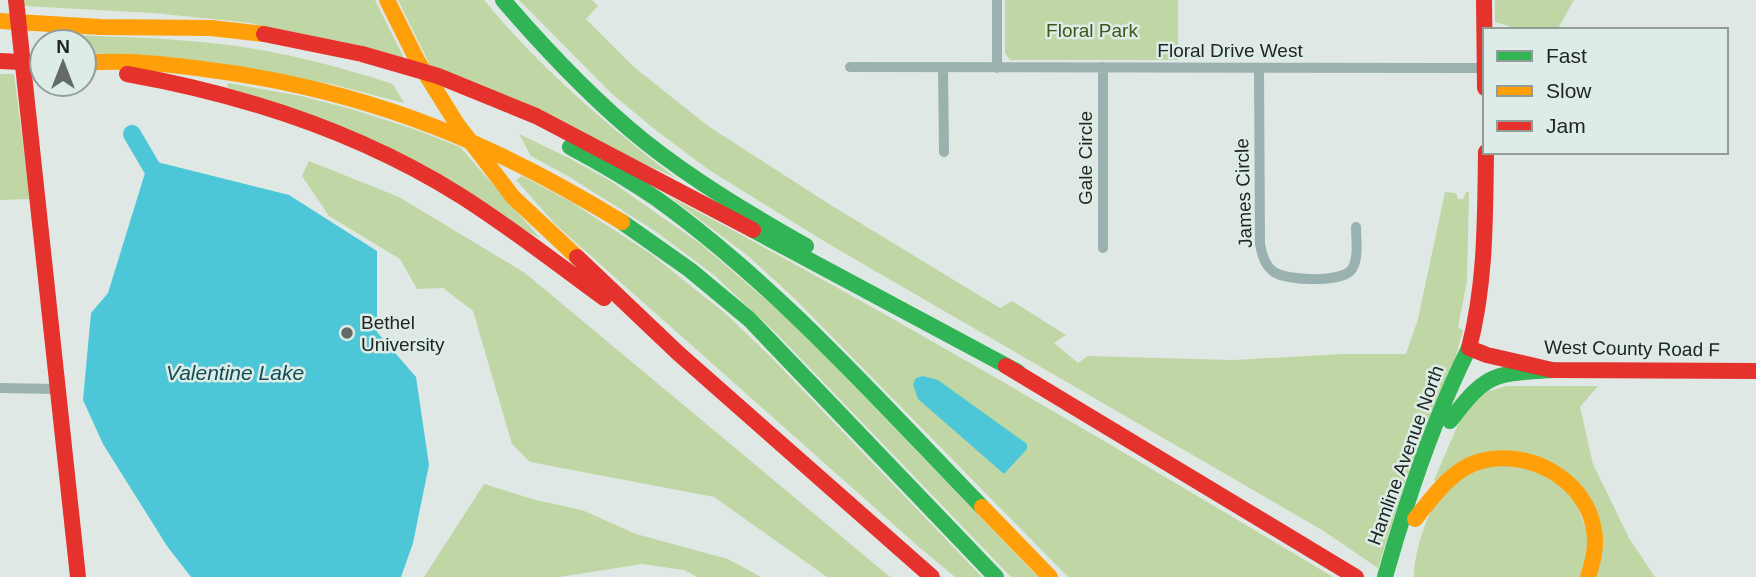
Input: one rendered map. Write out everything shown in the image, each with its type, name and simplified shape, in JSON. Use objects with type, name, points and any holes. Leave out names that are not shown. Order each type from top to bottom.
[{"type":"main road","points":[[16,0],[78,577]]},
{"type":"main road","points":[[387,0],[417,60],[457,124],[513,197],[678,353],[932,577]]},
{"type":"main road","points":[[503,0],[588,89],[663,155],[750,213],[1356,577]]},
{"type":"main road","points":[[1484,0],[1484,28]]},
{"type":"main road","points":[[0,21],[166,29],[211,28],[246,32],[438,76],[533,122],[617,158],[1018,372]]},
{"type":"main road","points":[[0,61],[28,62]]},
{"type":"main road","points":[[98,63],[233,72],[303,85],[398,112],[471,139],[547,176],[635,228],[705,280],[749,319],[996,577]]},
{"type":"main road","points":[[98,70],[179,83],[246,100],[299,117],[377,149],[430,177],[501,222],[678,353]]},
{"type":"main road","points":[[533,122],[633,184],[705,236],[760,282],[1050,577]]},
{"type":"main road","name":"Hamline Avenue North","points":[[1394,574],[1467,371],[1483,272],[1486,154]]},
{"type":"main road","name":"Hamline Avenue North","points":[[1394,574],[1393,545],[1457,369],[1469,348]]},
{"type":"main road","name":"West County Road F","points":[[1469,348],[1552,370],[1756,371]]},
{"type":"main road","points":[[1450,421],[1471,393],[1487,379],[1504,374],[1552,370]]},
{"type":"main road","points":[[1415,519],[1451,478],[1480,461],[1518,458],[1539,463],[1555,470],[1570,482],[1591,515],[1595,554],[1588,577]]},
{"type":"main road","points":[[1216,493],[1379,577]]},
{"type":"street","points":[[997,0],[997,68]]},
{"type":"street","name":"Floral Drive West","points":[[850,67],[1483,68]]},
{"type":"street","name":"Gale Circle","points":[[1103,67],[1103,248]]},
{"type":"street","points":[[943,68],[944,152]]},
{"type":"street","name":"James Circle","points":[[1259,68],[1260,244],[1265,263],[1273,272],[1288,278],[1342,277],[1352,269],[1356,259],[1356,227]]},
{"type":"street","points":[[0,388],[57,389]]},
{"type":"green space","points":[[24,0],[375,0],[404,58],[250,23],[154,13],[24,6]]},
{"type":"green space","points":[[398,0],[484,0],[505,25],[575,95],[676,178],[431,67]]},
{"type":"green space","points":[[519,0],[592,0],[598,6],[586,19],[634,67],[708,126],[829,204],[1000,308],[1012,301],[1066,335],[1054,343],[1078,363],[1088,356],[1233,360],[1343,354],[1406,354],[1418,319],[1445,192],[1456,193],[1458,199],[1463,199],[1466,192],[1469,192],[1467,281],[1458,327],[1463,330],[1455,359],[1404,486],[1378,568],[1322,530],[832,246],[709,170],[611,93]]},
{"type":"green space","name":"Floral Park","points":[[1005,0],[1178,0],[1178,60],[1010,60],[1005,53]]},
{"type":"green space","points":[[1495,0],[1574,0],[1558,28],[1514,28],[1495,22]]},
{"type":"green space","points":[[98,36],[220,44],[286,55],[393,84],[404,103],[331,84],[168,57],[98,54]]},
{"type":"green space","points":[[0,74],[14,74],[30,199],[0,200]]},
{"type":"green space","points":[[228,83],[301,96],[351,109],[460,147],[540,238],[227,87]]},
{"type":"green space","points":[[519,134],[609,180],[702,245],[795,325],[1038,577],[1011,577],[779,336],[714,275],[655,231],[531,156]]},
{"type":"green space","points":[[309,161],[399,197],[525,273],[890,577],[827,577],[714,497],[530,462],[512,444],[473,311],[443,288],[417,289],[400,259],[329,216],[302,176]]},
{"type":"green space","points":[[522,176],[571,202],[651,254],[726,314],[771,357],[982,577],[955,577],[919,547],[556,225],[516,180]]},
{"type":"green space","points":[[667,195],[1002,382],[1333,577],[1068,577],[794,298],[747,255]]},
{"type":"green space","points":[[1506,386],[1598,386],[1580,407],[1593,464],[1629,538],[1655,577],[1593,577],[1598,524],[1531,455],[1437,484],[1434,480],[1467,404],[1488,387],[1490,391]]},
{"type":"green space","points":[[1489,465],[1530,466],[1573,494],[1589,538],[1582,577],[1414,577],[1420,539],[1438,500],[1454,482]]},
{"type":"green space","points":[[484,484],[536,500],[582,510],[636,534],[728,559],[761,577],[697,577],[684,570],[642,564],[559,577],[424,577]]},
{"type":"water","name":"Valentine Lake","points":[[149,160],[289,195],[377,251],[377,332],[416,377],[429,465],[413,543],[401,577],[191,577],[167,546],[103,444],[83,400],[91,313],[108,293]]},
{"type":"water","points":[[923,376],[938,380],[1027,444],[1027,449],[1004,474],[918,399],[913,384],[916,378]]},
{"type":"waterway","points":[[132,134],[159,180]]},
{"type":"traffic: fast","points":[[503,0],[570,74],[644,141],[702,183],[806,246]]},
{"type":"traffic: fast","points":[[570,147],[657,199],[744,269],[786,306],[982,507]]},
{"type":"traffic: fast","points":[[622,222],[690,270],[749,319],[996,577]]},
{"type":"traffic: fast","points":[[753,230],[1018,372]]},
{"type":"traffic: fast","points":[[1385,577],[1422,461],[1469,348]]},
{"type":"traffic: fast","points":[[1450,421],[1483,384],[1504,375],[1552,370]]},
{"type":"traffic: slow","points":[[387,0],[417,60],[457,124],[513,197],[577,257]]},
{"type":"traffic: slow","points":[[0,21],[101,27],[211,28],[264,34]]},
{"type":"traffic: slow","points":[[98,62],[140,63],[232,73],[338,95],[435,127],[482,147],[575,194],[622,222]]},
{"type":"traffic: slow","points":[[1415,519],[1443,486],[1468,466],[1496,458],[1534,463],[1566,482],[1579,495],[1589,512],[1595,542],[1588,577]]},
{"type":"traffic: slow","points":[[982,507],[1050,577]]},
{"type":"traffic: jam","points":[[16,0],[78,577]]},
{"type":"traffic: jam","points":[[1484,0],[1484,28]]},
{"type":"traffic: jam","points":[[264,34],[362,54],[438,76],[536,116],[753,230]]},
{"type":"traffic: jam","points":[[0,61],[28,62]]},
{"type":"traffic: jam","points":[[127,74],[258,105],[342,135],[382,153],[461,196],[604,298]]},
{"type":"traffic: jam","points":[[1469,348],[1482,275],[1486,154]]},
{"type":"traffic: jam","points":[[577,257],[678,353],[932,577]]},
{"type":"traffic: jam","points":[[1469,348],[1487,355],[1552,370],[1756,371]]},
{"type":"traffic: jam","points":[[1006,366],[1356,577]]},
{"type":"place","name":"Bethel University","points":[[347,333]]}]
